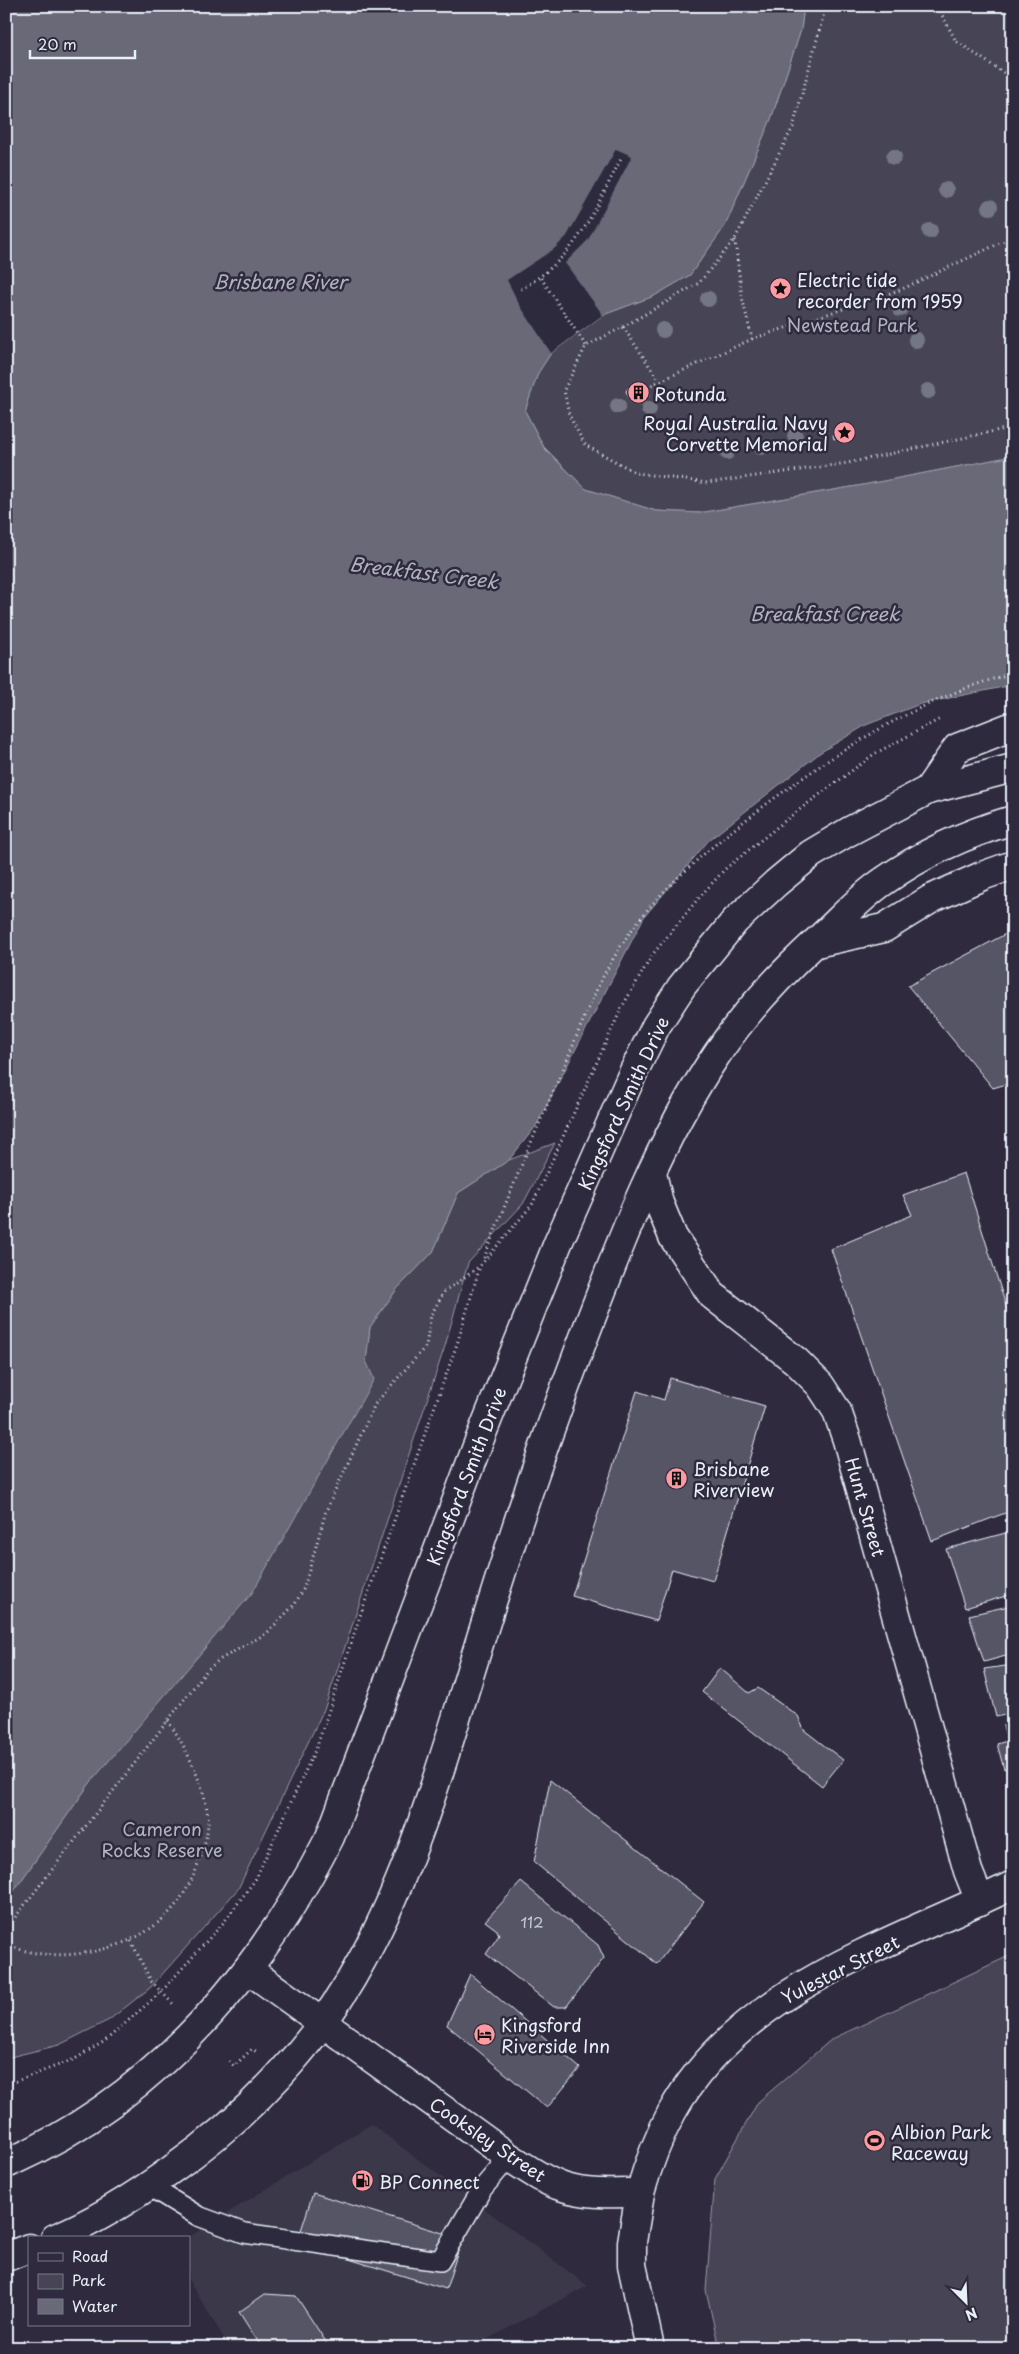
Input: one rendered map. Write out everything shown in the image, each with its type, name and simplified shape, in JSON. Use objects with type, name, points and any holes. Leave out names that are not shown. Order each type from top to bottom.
[{"type":"main road","points":[[928,790],[957,748],[1013,726]]},
{"type":"main road","points":[[928,790],[1013,768]]},
{"type":"main road","name":"Kingsford Smith Drive","points":[[6,2164],[52,2142],[119,2099],[183,2044],[249,1970],[308,1880],[330,1838],[486,1422],[566,1226],[632,1074],[656,1026],[682,986],[735,921],[811,854],[848,832],[928,790]]},
{"type":"main road","points":[[60,2236],[113,2209],[149,2186],[192,2156],[256,2101],[322,2021],[362,1960],[403,1874],[440,1769],[492,1601],[550,1426],[598,1300],[652,1173],[690,1100],[716,1056],[767,990],[880,883],[943,847],[1013,820]]},
{"type":"main road","points":[[815,943],[884,928],[931,899],[982,876],[1013,865]]},
{"type":"main road","name":"Hunt Street","points":[[652,1173],[659,1203],[673,1237],[712,1295],[796,1361],[820,1385],[837,1411],[847,1440],[968,1871],[980,1901]]},
{"type":"main road","name":"Yulestar Street","points":[[640,2193],[652,2154],[673,2111],[700,2073],[722,2047],[750,2021],[783,1997],[824,1973],[1013,1885]]},
{"type":"main road","name":"Cooksley Street","points":[[249,1970],[509,2157],[539,2176],[563,2187],[582,2192],[640,2193]]},
{"type":"main road","points":[[640,2193],[632,2242],[632,2265],[650,2348]]},
{"type":"main road","points":[[6,2257],[28,2248]]},
{"type":"lane","points":[[149,2186],[198,2216],[244,2233],[440,2261],[482,2189],[509,2157]]},
{"type":"path","points":[[826,6],[793,127],[735,239],[699,283],[586,346],[571,372],[564,390],[570,415],[585,445],[637,473],[707,482],[848,463],[1013,427]]},
{"type":"path","points":[[940,6],[942,15],[956,41],[1013,79]]},
{"type":"path","points":[[521,289],[541,278],[579,238],[621,159]]},
{"type":"path","points":[[647,387],[752,339],[900,290],[1013,238]]},
{"type":"path","points":[[735,239],[742,298],[752,339]]},
{"type":"path","points":[[541,278],[586,346]]},
{"type":"path","points":[[623,327],[659,380]]},
{"type":"path","points":[[6,1929],[207,1670],[219,1660],[267,1633],[295,1604],[304,1588],[326,1511],[375,1404],[426,1346],[431,1315],[444,1292],[480,1266],[458,1340],[359,1618],[317,1746],[255,1880],[224,1922],[161,1992],[105,2041],[75,2059],[6,2085]]},
{"type":"path","points":[[6,1944],[27,1951],[57,1956],[85,1953],[131,1941],[162,1920],[182,1898],[193,1879],[203,1851],[208,1821],[193,1767],[179,1734],[167,1720]]},
{"type":"path","points":[[131,1941],[152,1981],[179,2009]]},
{"type":"path","points":[[229,2061],[234,2066],[252,2049],[260,2054]]},
{"type":"shaded area","name":"BP Connect","points":[[371,2124],[588,2286],[471,2348],[230,2348],[190,2283],[190,2236]]},
{"type":"green space","name":"Newstead Park","points":[[804,6],[1013,6],[1013,456],[863,485],[699,513],[656,511],[586,489],[544,447],[525,411],[538,373],[551,353],[603,315],[654,296],[690,275],[725,226],[771,119],[801,30]]},
{"type":"green space","name":"Cameron Rocks Reserve","points":[[555,1143],[523,1204],[468,1263],[445,1346],[325,1707],[238,1889],[150,1988],[109,2020],[59,2045],[6,2058],[6,1902],[90,1783],[366,1361],[370,1327],[397,1289],[433,1252],[458,1193],[509,1160]]},
{"type":"green space","name":"Albion Park Raceway","points":[[1013,1954],[1013,2348],[719,2348],[706,2290],[715,2179],[758,2102],[832,2039]]},
{"type":"water","points":[[6,6],[804,6],[801,30],[771,119],[725,226],[690,275],[654,296],[603,315],[551,353],[538,373],[525,411],[544,448],[586,489],[656,511],[699,513],[863,485],[1013,456],[1013,685],[920,704],[866,725],[821,752],[709,840],[644,917],[536,1126],[509,1160],[458,1193],[433,1252],[397,1289],[370,1327],[366,1361],[374,1379],[252,1593],[90,1783],[6,1902]]},
{"type":"pier","points":[[616,149],[632,156],[588,240],[565,263],[603,315],[551,353],[519,304],[507,280],[554,249],[567,236]]},
{"type":"building","name":"Rotunda","points":[[633,383],[645,384],[647,387],[650,394],[643,402],[631,402],[626,391]]},
{"type":"building","points":[[854,431],[855,435],[834,439],[833,435]]},
{"type":"building","points":[[1013,930],[1013,1082],[993,1088],[908,986]]},
{"type":"building","points":[[964,1173],[1013,1328],[1013,1510],[932,1541],[831,1249],[912,1215],[903,1195]]},
{"type":"building","name":"Brisbane Riverview","points":[[670,1378],[765,1406],[713,1581],[672,1569],[656,1621],[572,1596],[637,1391],[664,1400]]},
{"type":"building","points":[[1013,1531],[1013,1594],[965,1608],[946,1549]]},
{"type":"building","points":[[1013,1605],[1013,1654],[984,1662],[969,1615]]},
{"type":"building","points":[[1013,1665],[1013,1713],[996,1717],[984,1669]]},
{"type":"building","points":[[720,1668],[749,1693],[758,1688],[798,1716],[804,1730],[843,1760],[822,1786],[702,1692]]},
{"type":"building","points":[[1013,1724],[1013,1767],[1004,1769],[997,1744],[1007,1741],[1003,1726]]},
{"type":"building","points":[[550,1780],[704,1902],[657,1964],[534,1862]]},
{"type":"building","points":[[521,1882],[598,1945],[604,1958],[566,2007],[554,2007],[486,1954],[499,1935],[497,1930],[485,1921]]},
{"type":"building","points":[[470,1974],[580,2068],[547,2108],[447,2025]]},
{"type":"building","points":[[313,2193],[462,2239],[446,2289],[297,2243]]},
{"type":"building","points":[[265,2294],[296,2296],[330,2348],[262,2348],[239,2312]]},
{"type":"place","name":"Electric tide recorder from 1959","points":[[781,289]]},
{"type":"place","name":"Rotunda","points":[[638,393]]},
{"type":"place","name":"Royal Australia Navy Corvette Memorial","points":[[844,432]]},
{"type":"place","name":"Brisbane Riverview","points":[[677,1478]]},
{"type":"place","name":"Kingsford Riverside Inn","points":[[485,2034]]},
{"type":"place","name":"Albion Park Raceway","points":[[875,2141]]},
{"type":"place","name":"BP Connect","points":[[363,2181]]},
{"type":"water label","name":"Brisbane River","points":[[280,281]]},
{"type":"water label","name":"Breakfast Creek","points":[[424,572]]},
{"type":"water label","name":"Breakfast Creek","points":[[825,613]]}]
